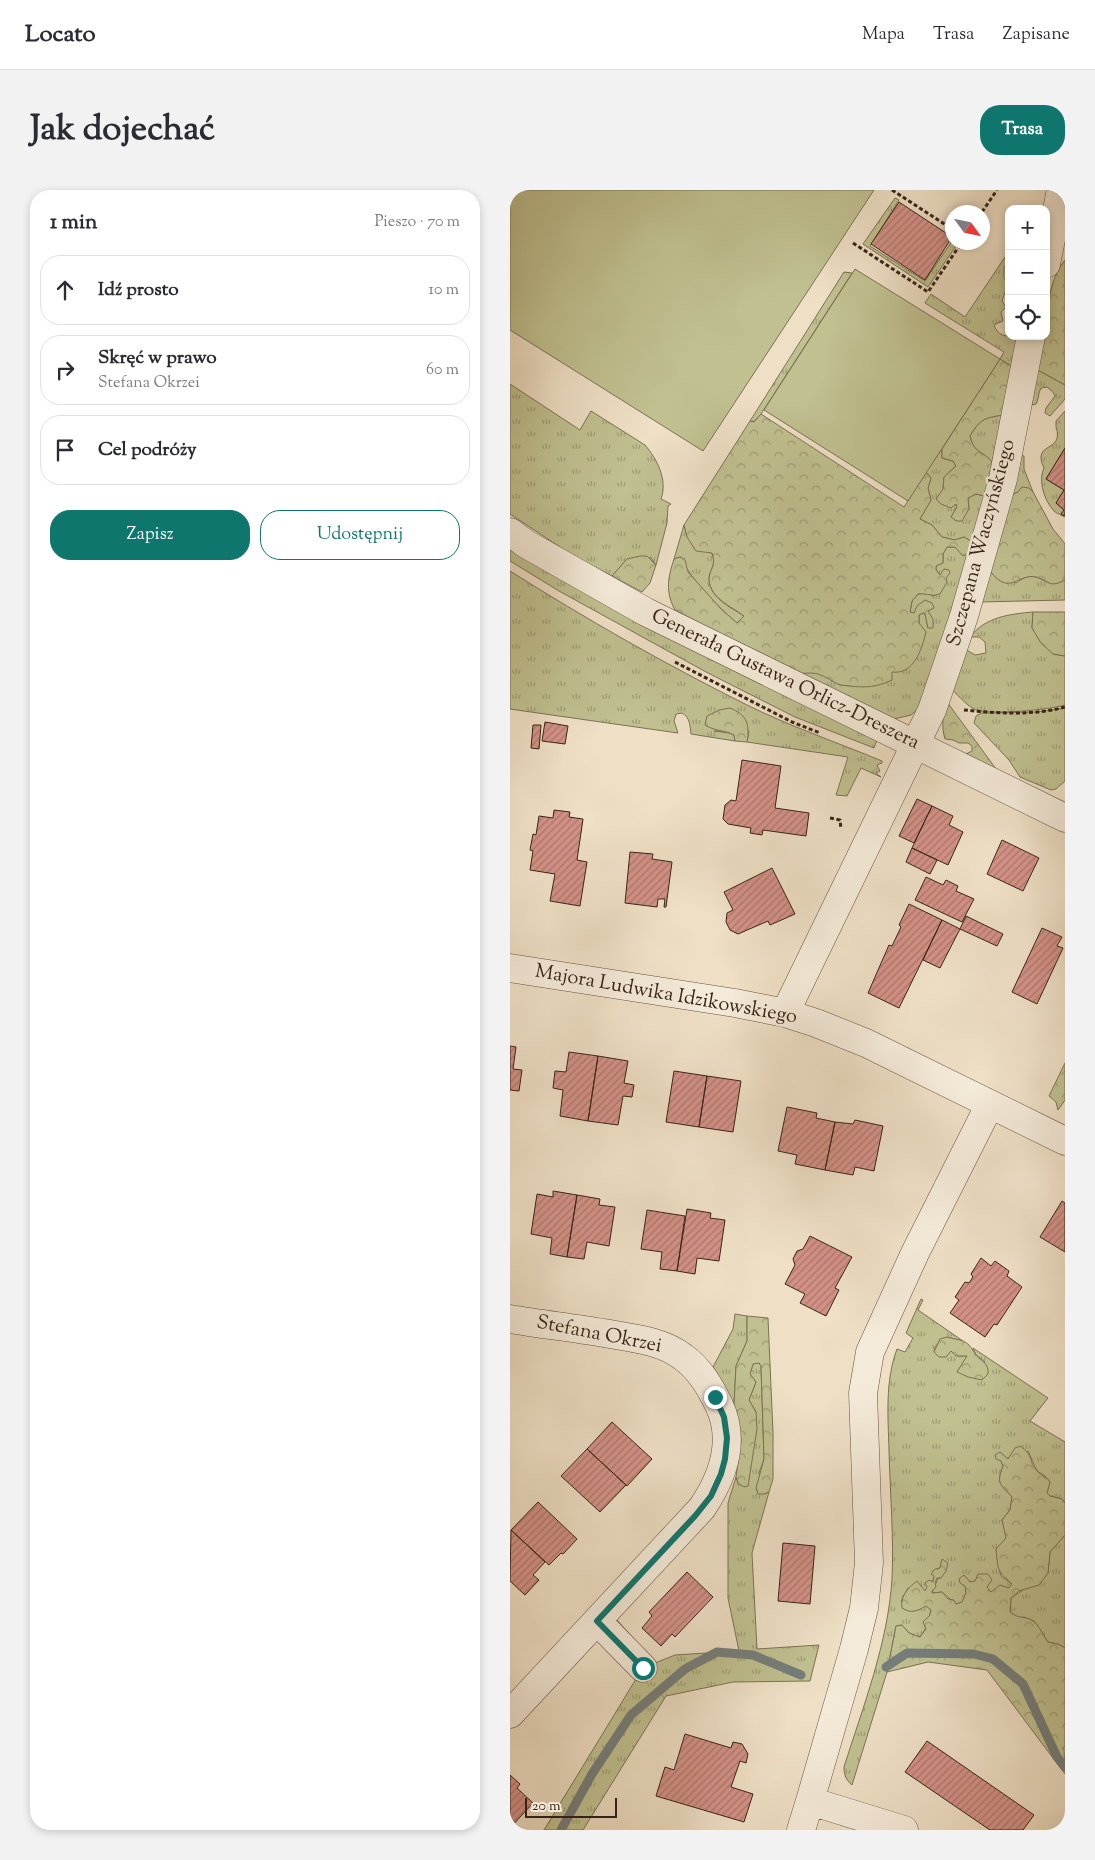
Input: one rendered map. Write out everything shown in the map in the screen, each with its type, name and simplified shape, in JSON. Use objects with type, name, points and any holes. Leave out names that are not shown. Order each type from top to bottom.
[{"type":"street","points":[[1049,250],[1062,190]]},
{"type":"street","name":"Szczepana Waczyńskiego","points":[[785,1013],[932,710],[964,616],[1002,479],[1030,340]]},
{"type":"street","name":"Generała Gustawa Orlicz-Dreszera","points":[[510,532],[526,544],[646,612],[1065,818]]},
{"type":"street","name":"Majora Ludwika Idzikowskiego","points":[[510,968],[735,1003],[785,1013],[850,1036],[1065,1141]]},
{"type":"street","points":[[801,1830],[854,1649],[867,1591],[868,1554],[863,1400],[870,1352],[915,1253],[990,1104]]},
{"type":"street","name":"Stefana Okrzei","points":[[510,1319],[642,1340],[672,1349],[688,1360],[715,1397],[724,1417],[727,1438],[725,1459],[718,1483],[711,1496],[695,1516],[510,1714]]},
{"type":"street","points":[[597,1621],[643,1668]]},
{"type":"street","points":[[810,1801],[904,1830]]},
{"type":"path","points":[[892,190],[945,224]]},
{"type":"path","points":[[987,205],[997,190]]},
{"type":"path","points":[[853,244],[928,292],[957,250]]},
{"type":"path","points":[[962,710],[1033,712],[1065,706]]},
{"type":"green space","points":[[510,190],[874,190],[703,451],[510,330]]},
{"type":"green space","points":[[895,198],[899,200],[870,246],[925,281],[946,250],[953,250],[928,287],[863,244]]},
{"type":"green space","points":[[1005,257],[1005,292],[1002,301],[1005,308],[1001,312],[1003,321],[994,325],[998,332],[1005,335],[1005,340],[1018,340],[1013,367],[1000,359],[1004,352],[925,303],[931,294],[965,317]]},
{"type":"green space","points":[[1065,260],[1065,385],[1036,369],[1042,340],[1050,340],[1050,296],[1055,277]]},
{"type":"green space","points":[[855,269],[1000,359],[908,501],[764,410]]},
{"type":"green space","points":[[844,272],[852,273],[761,414],[754,422],[750,421]]},
{"type":"green space","points":[[1000,359],[1013,367],[1003,415],[983,420],[970,436],[976,449],[992,462],[985,496],[976,494],[968,498],[969,509],[962,521],[956,521],[951,517],[957,507],[956,504],[951,508],[941,504],[936,499],[943,489],[944,477],[956,466],[953,461],[942,458],[942,449]]},
{"type":"green space","points":[[1036,369],[1065,385],[1065,399],[1050,416],[1045,413],[1046,408],[1055,396],[1047,387],[1041,388],[1036,404],[1029,406]]},
{"type":"green space","points":[[510,384],[580,430],[591,411],[645,445],[654,457],[660,470],[663,485],[661,499],[671,504],[668,506],[667,523],[656,565],[651,558],[627,559],[612,576],[575,557],[510,514]]},
{"type":"green space","points":[[1065,411],[1065,448],[1046,479],[1064,490],[1056,503],[1064,510],[1061,514],[1064,516],[1065,514],[1065,517],[1050,507],[1045,496],[1042,484],[1044,468],[1041,460],[1044,450],[1056,441],[1058,435],[1056,421]]},
{"type":"green space","points":[[761,414],[904,507],[926,472],[931,478],[928,488],[931,500],[920,519],[932,525],[942,537],[955,540],[964,537],[974,543],[971,556],[962,555],[955,547],[947,547],[943,554],[943,563],[936,566],[936,570],[940,575],[944,569],[949,570],[950,573],[940,594],[918,594],[912,601],[910,612],[914,613],[917,606],[925,600],[932,603],[934,608],[928,611],[933,619],[933,628],[928,628],[925,614],[919,615],[919,623],[926,632],[922,646],[911,665],[900,672],[892,672],[892,680],[876,686],[856,687],[840,685],[815,673],[797,674],[675,610],[670,597],[669,578],[674,559],[680,557],[685,560],[688,572],[721,609],[737,623],[744,616],[722,601],[713,592],[709,580],[714,562],[712,553],[696,551],[687,537],[684,525],[750,421],[754,422]]},
{"type":"green space","points":[[1003,415],[992,462],[976,449],[970,436],[983,420]]},
{"type":"green space","points":[[942,449],[942,458],[953,461],[956,466],[944,477],[943,489],[957,507],[951,517],[969,509],[968,498],[976,494],[985,496],[974,543],[964,537],[955,540],[942,537],[932,525],[920,519],[931,500],[928,488],[931,478],[926,472]]},
{"type":"green space","points":[[1019,455],[1024,456],[1024,469],[1033,492],[1029,488],[1009,496]]},
{"type":"green space","points":[[1022,487],[1029,488],[1033,492],[1053,529],[1065,544],[1065,580],[1059,583],[1052,584],[1040,578],[1029,577],[1008,583],[997,579],[990,571],[1009,496],[1018,492]]},
{"type":"green space","points":[[684,525],[687,537],[704,551],[712,553],[714,561],[709,576],[710,586],[717,597],[744,616],[738,624],[706,593],[691,575],[680,557],[674,559]]},
{"type":"green space","points":[[510,545],[877,740],[874,748],[795,717],[706,672],[559,591],[510,561]]},
{"type":"green space","points":[[947,547],[955,547],[971,556],[918,709],[911,715],[894,719],[797,674],[810,672],[823,674],[840,685],[851,686],[892,672],[919,623],[919,615],[923,613],[925,614],[928,628],[928,611],[910,612],[912,601],[918,594],[926,593],[934,596],[940,575],[936,570],[936,566],[943,563],[943,554]]},
{"type":"green space","points":[[647,556],[656,565],[650,583],[642,592],[612,576],[627,559]]},
{"type":"green space","points":[[510,571],[626,640],[715,689],[778,720],[882,761],[882,763],[877,765],[880,771],[876,773],[881,777],[861,768],[847,796],[836,795],[848,757],[747,742],[749,731],[714,731],[734,735],[735,741],[691,734],[688,719],[682,713],[676,714],[674,721],[678,733],[510,709]]},
{"type":"green space","points":[[990,571],[1016,583],[1032,576],[1053,583],[1065,580],[1065,600],[980,602]]},
{"type":"green space","points":[[1033,612],[1032,628],[1053,654],[1065,656],[1065,705],[1046,709],[1006,712],[976,710],[952,690],[965,649],[975,655],[986,653],[985,642],[979,637],[970,637],[976,630],[990,621],[1016,614]]},
{"type":"green space","points":[[1033,612],[1065,612],[1065,656],[1053,654],[1041,643],[1032,628]]},
{"type":"green space","points":[[947,702],[999,773],[966,754],[972,751],[972,746],[968,743],[959,743],[945,739],[943,720]]},
{"type":"green space","points":[[730,708],[744,717],[746,721],[748,730],[747,742],[735,741],[734,735],[705,725],[707,716],[719,710]]},
{"type":"green space","points":[[1065,708],[1065,781],[1056,789],[1051,790],[1020,777],[1009,760],[974,723],[976,716],[981,713],[1036,712]]},
{"type":"green space","points":[[1065,1063],[1065,1100],[1058,1110],[1056,1102],[1049,1096]]},
{"type":"green space","points":[[921,1299],[923,1300],[918,1310],[963,1341],[947,1337],[935,1347],[934,1352],[939,1357],[951,1350],[959,1356],[968,1355],[957,1372],[985,1362],[976,1355],[973,1348],[1048,1398],[1030,1421],[1065,1442],[1065,1503],[1062,1499],[1050,1496],[1047,1493],[1050,1482],[1037,1471],[1028,1451],[1001,1461],[1003,1466],[1000,1483],[1012,1497],[1010,1510],[1002,1520],[1007,1538],[996,1549],[1001,1576],[1012,1584],[1009,1589],[991,1592],[981,1584],[970,1582],[964,1575],[966,1593],[962,1602],[956,1604],[942,1592],[932,1593],[938,1578],[941,1578],[942,1560],[937,1573],[925,1592],[908,1588],[901,1601],[926,1606],[931,1609],[928,1620],[920,1637],[909,1633],[902,1625],[896,1626],[887,1672],[852,1785],[846,1777],[844,1767],[880,1651],[890,1603],[892,1531],[889,1466],[889,1386],[897,1349],[905,1352],[913,1338],[906,1333]]},
{"type":"green space","points":[[735,1314],[747,1316],[747,1341],[736,1366],[734,1404],[713,1367],[733,1329]]},
{"type":"green space","points":[[747,1316],[768,1318],[773,1479],[769,1492],[764,1494],[758,1494],[756,1488],[764,1459],[761,1366],[759,1363],[753,1364],[750,1374],[756,1382],[749,1400],[756,1412],[757,1429],[748,1486],[744,1487],[738,1483],[736,1477],[741,1441],[734,1405],[736,1366],[747,1341]]},
{"type":"green space","points":[[947,1337],[961,1340],[967,1344],[985,1363],[988,1374],[982,1380],[957,1372],[967,1356],[956,1356],[951,1351],[946,1357],[939,1357],[934,1352],[940,1339]]},
{"type":"green space","points":[[756,1362],[761,1366],[764,1459],[759,1473],[764,1494],[769,1492],[752,1553],[757,1649],[819,1645],[810,1681],[733,1682],[666,1696],[583,1830],[544,1830],[636,1679],[601,1637],[617,1620],[655,1663],[675,1655],[739,1651],[728,1598],[728,1503],[736,1477],[738,1483],[756,1412],[749,1400],[756,1382],[750,1374],[753,1364]]},
{"type":"green space","points":[[1020,1446],[1027,1452],[1037,1471],[1050,1482],[1047,1493],[1050,1496],[1062,1499],[1065,1503],[1065,1535],[1050,1552],[1048,1573],[1039,1585],[1019,1591],[1011,1598],[1010,1612],[1033,1621],[1048,1642],[1065,1648],[1065,1774],[987,1670],[928,1662],[887,1672],[896,1626],[902,1625],[909,1633],[920,1637],[926,1629],[923,1622],[930,1615],[931,1610],[926,1606],[914,1611],[902,1608],[903,1596],[917,1581],[925,1591],[927,1587],[925,1583],[929,1580],[933,1582],[934,1576],[931,1574],[935,1569],[940,1568],[942,1559],[948,1563],[946,1571],[941,1578],[937,1578],[936,1587],[932,1593],[942,1592],[948,1599],[954,1600],[956,1604],[962,1602],[966,1593],[965,1586],[960,1583],[959,1579],[964,1575],[970,1582],[975,1581],[978,1574],[988,1574],[992,1580],[987,1587],[991,1592],[1000,1585],[1009,1588],[1012,1584],[1003,1576],[997,1562],[996,1549],[1006,1538],[1002,1520],[1010,1510],[1012,1497],[1000,1483],[1003,1466],[1001,1461],[996,1459],[995,1455],[1000,1452],[1008,1459],[1015,1448]]},
{"type":"green space","points":[[1065,1535],[1065,1648],[1048,1642],[1034,1621],[1024,1617],[1017,1618],[1010,1612],[1011,1598],[1048,1573],[1050,1552]]},
{"type":"building","points":[[899,202],[945,232],[945,248],[925,280],[871,244]]},
{"type":"building","points":[[1065,448],[1064,516],[1061,514],[1064,510],[1056,503],[1064,490],[1046,479]]},
{"type":"building","points":[[545,722],[568,726],[565,744],[542,741]]},
{"type":"building","points":[[533,725],[541,725],[539,749],[531,748]]},
{"type":"building","points":[[742,760],[781,766],[775,808],[809,813],[806,836],[763,830],[762,835],[750,833],[751,828],[728,824],[723,819],[725,805],[731,800],[736,801]]},
{"type":"building","points":[[917,799],[932,806],[914,843],[899,836]]},
{"type":"building","points":[[932,806],[953,816],[949,825],[963,832],[948,865],[912,848]]},
{"type":"building","points":[[554,810],[570,812],[569,817],[583,819],[577,860],[587,862],[580,906],[550,901],[555,874],[530,870],[533,851],[530,850],[533,834],[536,835],[539,816],[553,818]]},
{"type":"building","points":[[1002,840],[1039,858],[1023,891],[987,874]]},
{"type":"building","points":[[912,848],[937,860],[930,874],[906,862]]},
{"type":"building","points":[[630,852],[653,854],[652,859],[672,862],[666,907],[664,907],[665,899],[658,899],[657,907],[625,903]]},
{"type":"building","points":[[772,868],[795,914],[770,925],[768,921],[738,934],[730,930],[726,922],[727,913],[733,910],[724,892]]},
{"type":"building","points":[[926,877],[943,885],[946,880],[958,886],[956,891],[974,899],[962,922],[915,900]]},
{"type":"building","points":[[909,904],[942,920],[899,1008],[868,993],[889,945],[892,946],[901,927],[899,925]]},
{"type":"building","points":[[966,916],[1003,934],[997,946],[960,929]]},
{"type":"building","points":[[942,920],[960,929],[940,968],[923,960]]},
{"type":"building","points":[[1042,928],[1062,937],[1057,946],[1063,948],[1037,1004],[1012,992]]},
{"type":"building","points":[[510,1046],[516,1047],[513,1069],[522,1070],[519,1091],[510,1090]]},
{"type":"building","points":[[569,1052],[598,1056],[588,1121],[560,1116],[563,1090],[553,1088],[555,1071],[566,1072]]},
{"type":"building","points":[[598,1056],[628,1061],[624,1083],[634,1085],[632,1097],[623,1096],[618,1125],[588,1121]]},
{"type":"building","points":[[674,1071],[707,1076],[699,1127],[666,1122]]},
{"type":"building","points":[[707,1076],[741,1081],[733,1132],[699,1127]]},
{"type":"building","points":[[787,1107],[817,1113],[816,1118],[835,1122],[825,1170],[795,1164],[797,1155],[778,1151]]},
{"type":"building","points":[[855,1120],[883,1126],[874,1171],[855,1167],[853,1175],[825,1170],[835,1122],[853,1124]]},
{"type":"building","points":[[553,1191],[577,1195],[567,1257],[550,1254],[552,1238],[531,1234],[537,1194],[553,1197]]},
{"type":"building","points":[[577,1195],[600,1199],[599,1205],[615,1207],[609,1246],[587,1242],[584,1259],[567,1257]]},
{"type":"building","points":[[1062,1201],[1065,1203],[1065,1252],[1040,1237]]},
{"type":"building","points":[[687,1209],[711,1213],[710,1218],[725,1220],[719,1261],[697,1258],[695,1274],[677,1271]]},
{"type":"building","points":[[647,1210],[685,1216],[677,1271],[660,1269],[662,1252],[641,1249]]},
{"type":"building","points":[[810,1236],[852,1257],[835,1288],[839,1290],[826,1316],[800,1303],[805,1294],[785,1284],[795,1265],[793,1259],[797,1251],[803,1249]]},
{"type":"building","points":[[981,1258],[991,1266],[995,1261],[1009,1271],[1007,1276],[1022,1287],[997,1325],[994,1324],[985,1337],[950,1313],[959,1300],[955,1297],[965,1282],[969,1283],[973,1277],[971,1274]]},
{"type":"building","points":[[612,1422],[652,1459],[627,1486],[587,1449]]},
{"type":"building","points":[[587,1449],[626,1485],[600,1512],[561,1476]]},
{"type":"building","points":[[538,1502],[577,1539],[549,1565],[511,1530]]},
{"type":"building","points":[[511,1530],[545,1562],[533,1575],[539,1580],[525,1595],[510,1581]]},
{"type":"building","points":[[783,1543],[815,1546],[810,1604],[778,1601]]},
{"type":"building","points":[[687,1572],[713,1597],[675,1637],[672,1634],[661,1646],[642,1628],[652,1616],[649,1612]]},
{"type":"building","points":[[685,1734],[731,1748],[733,1742],[742,1744],[748,1754],[746,1763],[740,1761],[731,1787],[753,1794],[744,1822],[656,1796],[665,1767],[674,1770]]},
{"type":"building","points":[[927,1741],[1034,1815],[1023,1830],[990,1830],[905,1772]]},
{"type":"building","points":[[510,1775],[520,1784],[517,1788],[533,1803],[510,1828]]},
{"type":"waterway","points":[[561,1830],[592,1774],[631,1715],[685,1669],[717,1652],[753,1655],[801,1675]]},
{"type":"waterway","points":[[886,1667],[907,1653],[974,1654],[993,1659],[1023,1684],[1057,1757],[1065,1767]]},
{"type":"route","points":[[643,1668],[597,1621],[699,1512],[718,1483],[725,1459],[727,1438],[724,1417],[715,1397]]}]
